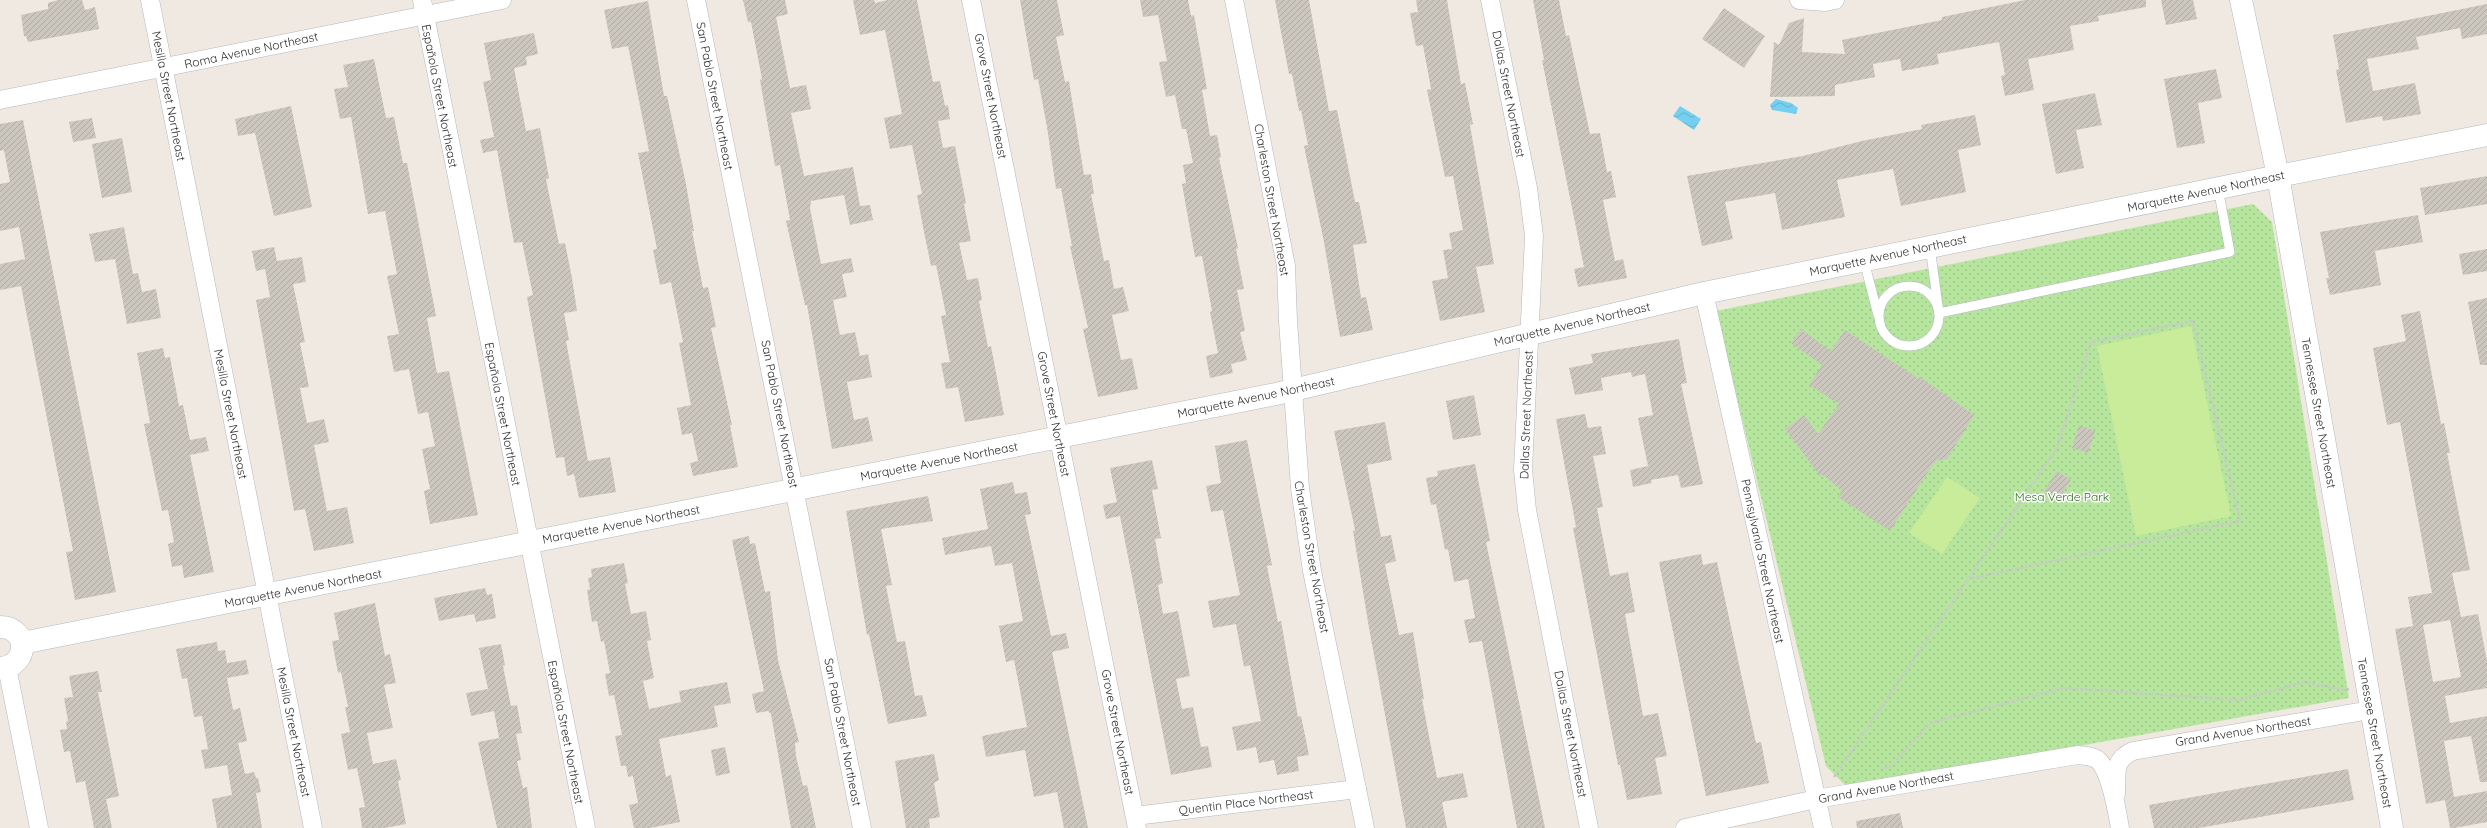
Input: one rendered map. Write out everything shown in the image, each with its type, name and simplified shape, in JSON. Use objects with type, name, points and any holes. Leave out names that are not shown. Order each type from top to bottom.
[{"type":"street","name":"Mesilla Street Northeast","points":[[150,0],[313,828]]},
{"type":"street","name":"Roma Avenue Northeast","points":[[0,100],[163,68],[423,7],[502,0]]},
{"type":"street","name":"San Pablo Street Northeast","points":[[696,0],[862,828]]},
{"type":"street","name":"Grove Street Northeast","points":[[971,0],[1136,822]]},
{"type":"street","name":"Charleston Street Northeast","points":[[1234,0],[1286,266],[1300,488],[1312,570],[1365,828]]},
{"type":"street","name":"Dallas Street Northeast","points":[[1490,0],[1528,188],[1534,236],[1523,470],[1527,510],[1589,828]]},
{"type":"street","points":[[1799,0],[1825,2],[1835,0]]},
{"type":"street","name":"Tennessee Street Northeast","points":[[2241,0],[2278,176],[2370,710],[2392,828]]},
{"type":"street","name":"Española Street Northeast","points":[[423,7],[586,828]]},
{"type":"street","name":"Marquette Avenue Northeast","points":[[22,643],[1059,438],[1293,390],[1704,293],[2218,188],[2487,135]]},
{"type":"street","name":"Pennsylvania Street Northeast","points":[[1704,293],[1822,828]]},
{"type":"street","points":[[0,627],[16,632],[22,643],[21,656],[13,665],[3,668],[39,828]]},
{"type":"street","name":"Grand Avenue Northeast","points":[[2116,805],[2117,766],[2120,759],[2125,754],[2144,748],[2370,710]]},
{"type":"street","name":"Grand Avenue Northeast","points":[[1685,828],[1816,799],[2068,755],[2088,756],[2098,761],[2102,766],[2116,805]]},
{"type":"street","name":"Quentin Place Northeast","points":[[1136,822],[1357,789]]},
{"type":"street","points":[[2116,805],[2120,828]]},
{"type":"lane","points":[[1939,313],[2230,252],[2218,188]]},
{"type":"lane","points":[[1864,260],[1880,323],[1890,339],[1898,344],[1918,344],[1934,332],[1939,313],[1930,247]]},
{"type":"lane","points":[[1880,323],[1879,313],[1887,296],[1903,286],[1913,286],[1931,295],[1939,313]]},
{"type":"path","points":[[1840,778],[1832,780],[2057,448],[2091,342],[2193,321],[2240,521],[1969,579]]},
{"type":"path","points":[[1876,770],[1891,766],[1930,723],[2063,688],[2239,700],[2304,682],[2344,690],[2351,688]]},
{"type":"green space","name":"Mesa Verde Park","points":[[2253,204],[2272,222],[2349,698],[1847,787],[1826,766],[1716,311]]},
{"type":"green space","points":[[2191,326],[2231,516],[2136,536],[2097,346]]},
{"type":"green space","points":[[1947,477],[1980,498],[1942,554],[1909,533]]},
{"type":"water","points":[[1776,99],[1791,103],[1798,108],[1796,114],[1772,110],[1770,105]]},
{"type":"water","points":[[1680,106],[1701,119],[1694,130],[1673,116]]},
{"type":"building","points":[[58,0],[82,0],[85,10],[95,7],[99,29],[28,42],[26,36],[24,36],[21,15],[48,9],[48,3]]},
{"type":"building","points":[[743,0],[785,0],[788,14],[776,17],[790,88],[806,85],[811,109],[791,113],[804,176],[853,167],[860,206],[870,205],[873,220],[850,225],[844,195],[811,201],[810,208],[821,264],[851,258],[854,272],[842,274],[847,297],[833,300],[840,335],[855,332],[860,356],[868,354],[872,377],[847,382],[854,420],[868,417],[873,441],[832,449],[807,305],[805,305],[786,221],[790,220],[780,165],[775,166],[760,80],[762,79],[751,22],[748,22]]},
{"type":"building","points":[[853,0],[874,0],[875,3],[888,0],[917,0],[933,82],[940,81],[945,106],[948,105],[950,119],[938,121],[943,148],[955,146],[966,203],[964,204],[971,241],[959,243],[967,280],[978,278],[982,300],[979,301],[988,347],[991,346],[1004,415],[965,422],[958,387],[946,389],[941,363],[950,362],[941,316],[946,315],[936,265],[931,266],[923,227],[917,195],[922,194],[912,145],[890,149],[884,118],[902,114],[885,30],[860,35]]},
{"type":"building","points":[[1020,0],[1057,0],[1064,35],[1056,37],[1065,82],[1069,81],[1084,175],[1091,174],[1094,194],[1091,194],[1104,261],[1109,260],[1114,289],[1123,287],[1129,311],[1112,315],[1121,360],[1132,358],[1138,389],[1098,397],[1083,329],[1088,328],[1070,246],[1072,246],[1061,188],[1056,189],[1038,79],[1034,80]]},
{"type":"building","points":[[1140,0],[1188,0],[1191,16],[1194,15],[1207,89],[1202,90],[1210,136],[1217,135],[1221,157],[1219,158],[1238,248],[1236,249],[1244,289],[1237,290],[1245,331],[1240,332],[1247,360],[1231,364],[1233,373],[1210,378],[1206,356],[1218,353],[1210,312],[1212,311],[1202,256],[1195,257],[1182,184],[1186,183],[1183,165],[1193,163],[1186,129],[1182,129],[1175,95],[1166,97],[1159,62],[1167,61],[1158,15],[1143,17]]},
{"type":"building","points":[[1275,0],[1309,0],[1329,111],[1337,110],[1355,202],[1359,202],[1367,243],[1353,245],[1361,298],[1366,297],[1373,330],[1340,337],[1324,242],[1304,146],[1308,145],[1301,110],[1299,111],[1292,74],[1289,74]]},
{"type":"building","points":[[1416,0],[1447,0],[1461,84],[1465,83],[1473,124],[1470,125],[1494,264],[1476,267],[1485,312],[1440,321],[1432,281],[1448,278],[1443,250],[1452,249],[1449,233],[1463,230],[1453,176],[1445,177],[1427,90],[1431,89],[1423,45],[1416,46],[1410,13],[1418,12]]},
{"type":"building","points":[[1533,0],[1559,0],[1566,36],[1569,35],[1590,134],[1600,133],[1607,172],[1611,171],[1616,197],[1603,200],[1615,261],[1623,259],[1627,278],[1578,287],[1574,269],[1584,267],[1542,60],[1544,60]]},
{"type":"building","points":[[2025,0],[2146,0],[2146,7],[2098,16],[2099,21],[2070,26],[2074,50],[2028,59],[2034,90],[2005,96],[2001,76],[2005,75],[1999,42],[1937,54],[1939,64],[1902,71],[1900,59],[1873,64],[1875,77],[1835,85],[1835,96],[1770,97],[1774,42],[1779,45],[1789,23],[1804,18],[1802,52],[1845,54],[1842,40],[1942,20],[1942,17]]},
{"type":"building","points":[[2161,0],[2193,0],[2197,19],[2166,25]]},
{"type":"building","points":[[648,1],[664,96],[667,96],[686,184],[694,231],[692,231],[703,288],[708,287],[716,327],[711,328],[732,425],[730,425],[738,467],[693,476],[690,463],[698,461],[692,433],[682,435],[677,408],[691,405],[679,343],[683,342],[671,282],[660,285],[653,250],[657,249],[638,153],[649,151],[628,46],[612,49],[604,10]]},
{"type":"building","points":[[2487,4],[2487,34],[2462,39],[2460,28],[2416,37],[2419,49],[2367,59],[2373,91],[2415,83],[2421,114],[2383,121],[2382,116],[2346,123],[2336,70],[2339,69],[2333,35]]},
{"type":"building","points":[[1724,8],[1765,36],[1744,68],[1702,39]]},
{"type":"building","points":[[534,33],[538,54],[526,57],[527,65],[514,68],[526,131],[540,128],[549,178],[546,179],[559,244],[565,243],[572,278],[577,311],[564,313],[569,340],[566,341],[588,461],[610,457],[616,492],[579,498],[574,474],[567,476],[564,457],[556,458],[527,297],[533,295],[522,242],[514,243],[497,150],[483,153],[480,140],[494,137],[483,82],[491,80],[484,43]]},
{"type":"building","points":[[374,59],[386,118],[394,117],[403,163],[407,163],[436,316],[427,318],[437,373],[449,371],[478,515],[430,524],[424,491],[430,489],[422,449],[435,446],[428,412],[418,414],[409,369],[394,372],[387,336],[399,334],[387,276],[397,274],[385,211],[368,214],[351,117],[340,119],[334,89],[348,87],[343,65]]},
{"type":"building","points":[[2216,69],[2222,98],[2198,103],[2205,143],[2177,148],[2164,79]]},
{"type":"building","points":[[2095,93],[2102,125],[2076,130],[2084,168],[2056,174],[2042,104]]},
{"type":"building","points":[[291,106],[312,207],[274,216],[255,133],[238,136],[235,119]]},
{"type":"building","points":[[1975,115],[1981,145],[1958,150],[1966,192],[1901,206],[1893,169],[1837,180],[1845,217],[1782,230],[1775,193],[1725,202],[1733,239],[1702,246],[1687,176],[1803,156],[1862,141],[1922,129],[1921,125]]},
{"type":"building","points":[[92,118],[96,138],[73,142],[69,122]]},
{"type":"building","points":[[23,120],[116,592],[75,600],[66,552],[73,551],[21,286],[0,290],[0,264],[25,259],[19,227],[0,231],[0,184],[10,182],[4,150],[0,151],[0,124]]},
{"type":"building","points":[[122,138],[132,192],[102,198],[92,144]]},
{"type":"building","points":[[2487,176],[2487,204],[2425,215],[2420,188]]},
{"type":"building","points":[[2418,215],[2423,242],[2375,251],[2381,285],[2330,295],[2326,278],[2329,278],[2320,232]]},
{"type":"building","points":[[124,227],[133,274],[138,273],[142,292],[156,289],[161,318],[127,324],[115,259],[95,262],[89,234]]},
{"type":"building","points":[[274,247],[277,261],[302,257],[306,282],[293,284],[305,342],[300,343],[309,387],[300,388],[307,423],[324,419],[329,442],[314,445],[327,511],[347,507],[354,543],[314,551],[305,509],[294,511],[256,300],[270,297],[265,269],[256,271],[252,251]]},
{"type":"building","points":[[2487,249],[2487,271],[2463,275],[2459,254]]},
{"type":"building","points":[[2487,298],[2487,365],[2480,365],[2468,302]]},
{"type":"building","points":[[2420,311],[2441,424],[2444,423],[2450,453],[2447,453],[2470,570],[2452,573],[2461,617],[2478,614],[2487,661],[2487,688],[2445,696],[2450,723],[2487,716],[2487,782],[2480,782],[2471,736],[2444,741],[2454,797],[2487,791],[2487,822],[2454,828],[2450,828],[2445,800],[2426,804],[2395,629],[2413,626],[2408,597],[2432,593],[2400,422],[2387,425],[2373,348],[2406,341],[2401,315]],"holes":[[[2450,620],[2461,677],[2433,682],[2423,625]]]},
{"type":"building","points":[[1801,329],[1831,351],[1845,330],[1919,379],[1920,377],[1974,415],[1947,459],[1935,461],[1890,531],[1838,497],[1842,491],[1823,475],[1820,476],[1785,429],[1804,415],[1818,434],[1839,404],[1809,385],[1822,365],[1791,343]]},
{"type":"building","points":[[1679,339],[1687,383],[1681,384],[1703,484],[1681,488],[1678,475],[1651,480],[1652,483],[1633,487],[1630,470],[1648,466],[1638,418],[1653,415],[1645,374],[1632,377],[1631,372],[1601,378],[1603,390],[1575,395],[1569,368],[1593,363],[1591,354]]},
{"type":"building","points":[[163,348],[165,358],[170,357],[179,406],[183,405],[190,440],[206,437],[209,451],[190,455],[214,572],[184,578],[182,565],[172,567],[168,544],[174,542],[168,510],[162,511],[144,424],[150,423],[137,353]]},
{"type":"building","points":[[1474,395],[1481,435],[1453,440],[1446,401]]},
{"type":"building","points":[[1585,414],[1588,428],[1601,426],[1606,454],[1593,456],[1603,507],[1597,508],[1610,576],[1628,572],[1635,612],[1625,614],[1643,716],[1658,713],[1667,756],[1655,758],[1662,794],[1627,800],[1620,765],[1618,765],[1573,528],[1576,527],[1556,419]]},
{"type":"building","points":[[1385,422],[1392,460],[1367,465],[1381,537],[1391,535],[1396,561],[1385,564],[1399,635],[1413,632],[1424,699],[1422,699],[1437,778],[1463,773],[1468,797],[1442,802],[1447,828],[1406,828],[1369,628],[1353,531],[1355,530],[1334,431]]},
{"type":"building","points":[[2079,425],[2095,431],[2088,453],[2072,448]]},
{"type":"building","points":[[1247,440],[1272,565],[1267,566],[1278,622],[1281,621],[1298,717],[1301,716],[1309,755],[1297,757],[1299,771],[1277,775],[1274,760],[1259,763],[1256,747],[1237,751],[1232,727],[1261,721],[1250,665],[1244,667],[1236,624],[1213,628],[1208,601],[1240,595],[1223,510],[1211,512],[1206,486],[1221,483],[1215,446]]},
{"type":"building","points":[[1152,460],[1158,489],[1152,490],[1161,538],[1155,539],[1163,583],[1158,585],[1163,614],[1178,611],[1190,676],[1176,679],[1182,709],[1193,707],[1201,747],[1208,746],[1212,767],[1171,775],[1120,516],[1106,519],[1103,505],[1117,502],[1110,468]]},
{"type":"building","points":[[1475,464],[1490,541],[1486,542],[1545,828],[1517,828],[1482,641],[1469,643],[1464,620],[1475,618],[1468,579],[1454,582],[1448,549],[1445,550],[1436,504],[1431,505],[1426,478],[1438,476],[1437,471]]},
{"type":"building","points":[[2057,471],[2071,480],[2059,500],[2044,491]]},
{"type":"building","points":[[1013,482],[1015,494],[1027,492],[1031,514],[1025,515],[1051,636],[1066,633],[1069,648],[1052,652],[1088,828],[1064,828],[1057,792],[1034,797],[1025,750],[986,757],[982,736],[1027,727],[1014,660],[1006,662],[999,626],[1023,621],[1012,563],[995,566],[991,546],[945,555],[942,538],[988,529],[980,489]]},
{"type":"building","points":[[928,496],[933,521],[881,529],[892,585],[886,586],[897,642],[905,641],[915,696],[922,695],[927,716],[888,724],[869,634],[867,635],[846,511]]},
{"type":"building","points":[[749,536],[750,544],[755,543],[765,592],[770,591],[778,660],[799,742],[795,743],[796,756],[803,786],[807,785],[816,828],[791,828],[771,714],[768,711],[756,713],[752,694],[764,691],[732,540]]},
{"type":"building","points":[[1701,554],[1703,565],[1717,562],[1756,743],[1761,742],[1769,783],[1706,796],[1659,562]]},
{"type":"building","points":[[624,563],[628,583],[625,584],[631,614],[646,611],[651,640],[647,641],[654,678],[643,681],[649,709],[681,702],[679,691],[727,682],[731,703],[714,706],[718,727],[659,739],[666,777],[671,775],[680,822],[650,828],[634,828],[629,805],[638,803],[633,776],[628,777],[626,766],[621,766],[615,736],[622,735],[614,695],[609,696],[605,674],[610,673],[604,641],[601,642],[597,621],[592,622],[587,590],[590,589],[588,578],[592,577],[591,569]]},
{"type":"building","points":[[485,588],[487,595],[492,594],[496,618],[476,622],[474,614],[439,621],[434,598]]},
{"type":"building","points":[[375,603],[385,656],[390,654],[396,683],[384,685],[393,728],[367,733],[373,764],[396,759],[401,780],[398,781],[406,824],[384,828],[362,828],[359,808],[365,807],[357,768],[348,770],[341,734],[350,732],[345,707],[348,707],[341,672],[338,673],[332,641],[339,640],[334,613]]},
{"type":"building","points":[[217,642],[218,651],[225,650],[227,663],[246,660],[249,674],[227,678],[233,710],[240,708],[247,741],[238,743],[245,774],[254,772],[256,778],[258,778],[261,792],[256,793],[262,828],[217,828],[212,799],[232,795],[227,765],[205,769],[201,750],[208,749],[202,716],[194,717],[187,678],[182,679],[176,649]]},
{"type":"building","points":[[501,644],[505,665],[503,666],[511,706],[517,705],[522,733],[516,734],[521,760],[517,761],[523,788],[527,787],[532,828],[497,828],[478,742],[499,738],[494,711],[471,716],[466,693],[488,689],[479,648]]},
{"type":"building","points":[[98,671],[102,692],[98,692],[119,796],[106,799],[112,828],[94,828],[85,781],[76,783],[70,751],[64,752],[60,730],[67,729],[66,722],[68,721],[64,698],[73,697],[69,676]]},
{"type":"building","points":[[725,747],[730,773],[716,776],[711,750]]},
{"type":"building","points":[[934,754],[939,780],[934,783],[940,817],[929,819],[930,828],[906,828],[895,761]]},
{"type":"building","points":[[2348,769],[2354,800],[2199,828],[2154,828],[2149,805]]},
{"type":"building","points":[[1900,813],[1903,828],[1857,828],[1856,821]]}]
